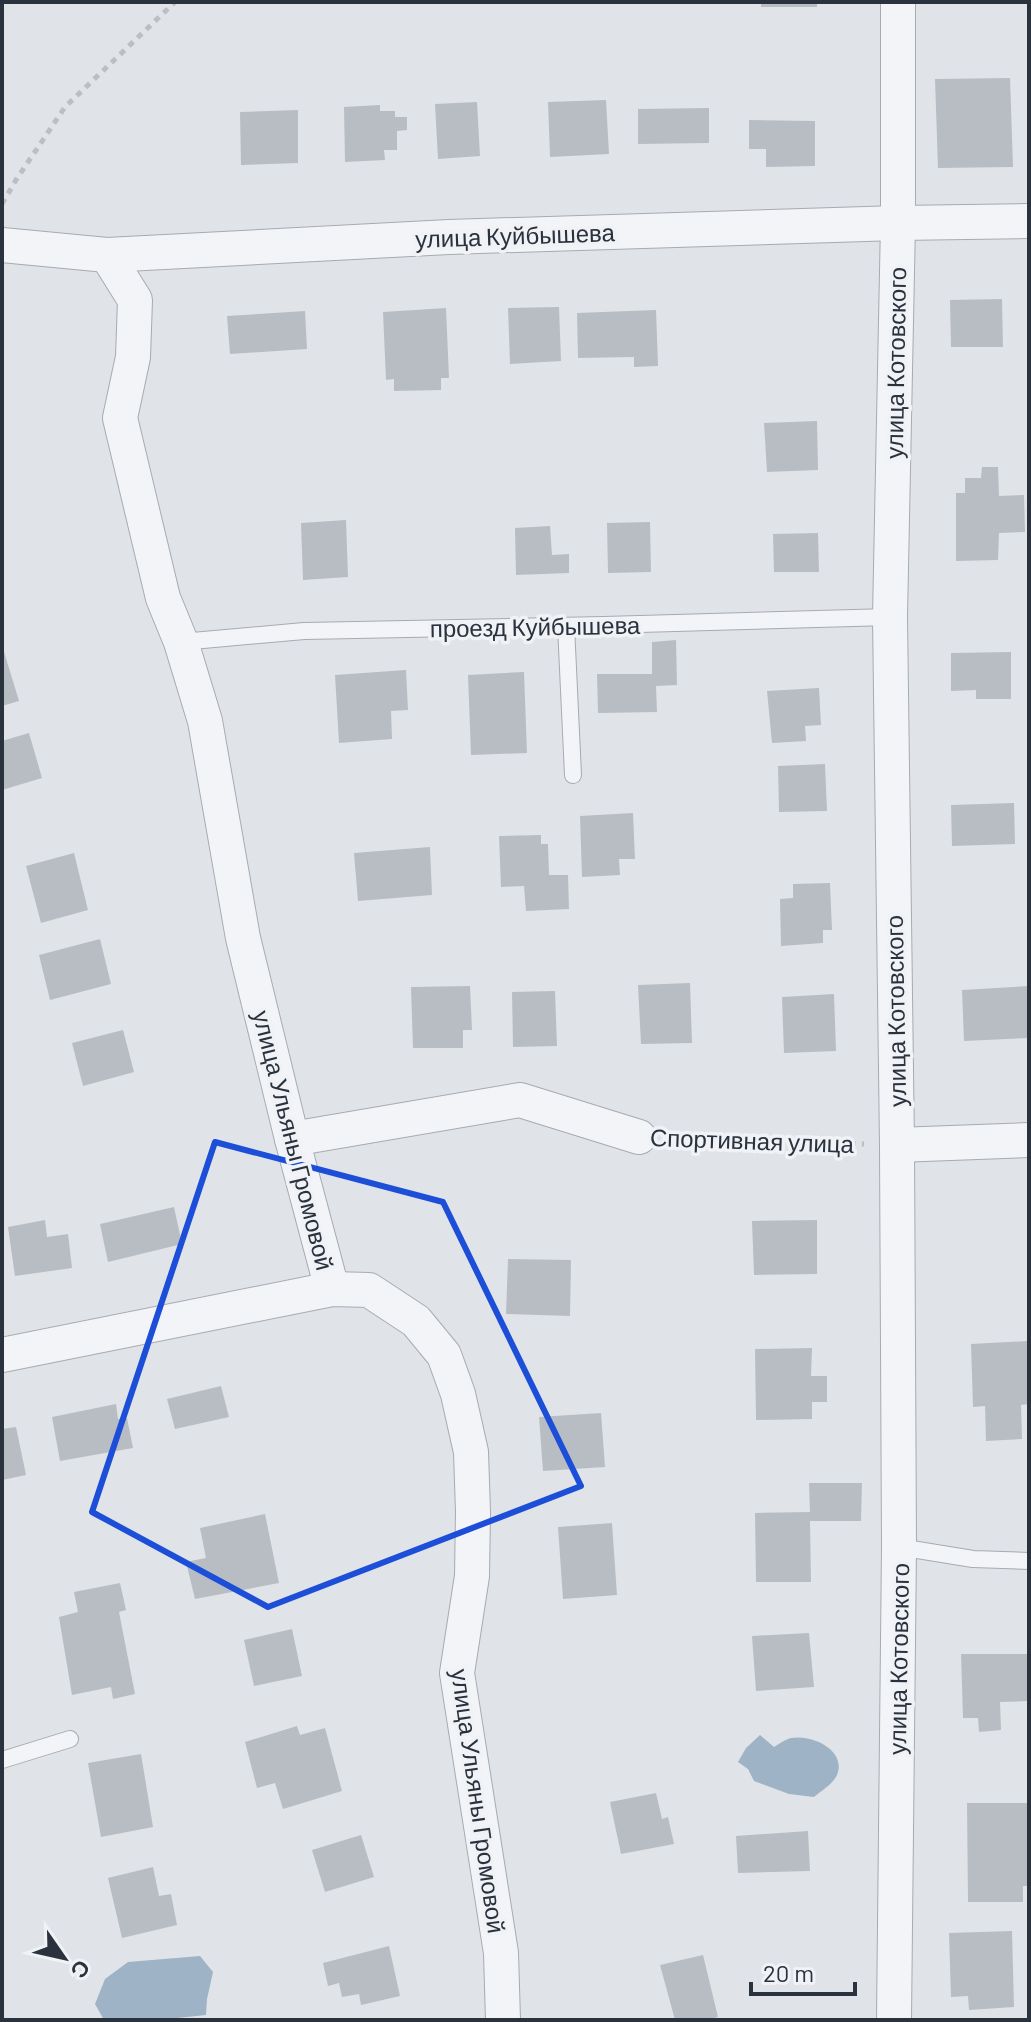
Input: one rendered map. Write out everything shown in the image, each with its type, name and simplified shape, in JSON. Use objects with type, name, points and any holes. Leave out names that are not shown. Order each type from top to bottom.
[{"type":"street","name":"улица Котовского","points":[[894,2020],[899,1547],[890,617],[898,223],[898,2]]},
{"type":"street","name":"улица Куйбышева","points":[[2,245],[107,255],[449,237],[1029,221]]},
{"type":"street","name":"улица Ульяны Громовой","points":[[107,255],[135,300],[133,357],[120,418],[163,598],[181,642],[205,721],[243,938],[332,1289],[369,1290],[416,1321],[444,1355],[458,1394],[471,1452],[473,1512],[472,1576],[457,1673],[501,1953],[503,2020]]},
{"type":"street","name":"Спортивная улица","points":[[292,1139],[520,1100],[639,1137]]},
{"type":"street","points":[[897,1145],[1029,1140]]},
{"type":"street","points":[[2,1355],[332,1289]]},
{"type":"lane","name":"проезд Куйбышева","points":[[181,642],[304,631],[890,617]]},
{"type":"lane","points":[[566,626],[573,775]]},
{"type":"lane","points":[[899,1547],[973,1559],[1029,1561]]},
{"type":"lane","points":[[2,1760],[70,1739]]},
{"type":"path","points":[[2,204],[65,107],[175,2]]},
{"type":"path","name":"Спортивная улица","points":[[639,1137],[897,1145]]},
{"type":"highlighted area","points":[[215,1142],[443,1202],[581,1486],[268,1607],[92,1512]]},
{"type":"water","points":[[760,1735],[774,1747],[791,1738],[817,1741],[837,1758],[837,1775],[814,1797],[789,1794],[754,1781],[748,1769],[738,1762],[746,1748]]},
{"type":"water","points":[[200,1956],[213,1972],[206,2015],[158,2020],[104,2020],[95,2004],[105,1979],[128,1962]]},
{"type":"building","points":[[761,2],[817,2],[817,7],[761,7]]},
{"type":"building","points":[[1010,78],[1013,167],[938,168],[935,79]]},
{"type":"building","points":[[606,100],[609,154],[550,157],[548,102]]},
{"type":"building","points":[[477,102],[480,156],[438,159],[435,104]]},
{"type":"building","points":[[380,105],[380,111],[395,111],[395,117],[407,117],[407,130],[397,131],[397,150],[384,150],[385,160],[345,162],[344,107]]},
{"type":"building","points":[[709,108],[709,143],[638,144],[638,109]]},
{"type":"building","points":[[298,110],[298,163],[241,165],[240,112]]},
{"type":"building","points":[[749,120],[815,121],[815,166],[766,167],[766,149],[749,149]]},
{"type":"building","points":[[1002,299],[1003,347],[951,347],[950,300]]},
{"type":"building","points":[[559,307],[561,361],[510,364],[508,308]]},
{"type":"building","points":[[446,308],[449,378],[441,378],[441,390],[394,391],[394,379],[386,380],[383,312]]},
{"type":"building","points":[[656,310],[658,366],[634,367],[634,357],[578,358],[577,313]]},
{"type":"building","points":[[305,311],[307,349],[230,354],[227,316]]},
{"type":"building","points":[[817,421],[818,470],[767,472],[764,423]]},
{"type":"building","points":[[982,467],[998,467],[999,496],[1024,495],[1025,532],[999,533],[998,560],[956,561],[956,493],[965,493],[965,478],[981,478]]},
{"type":"building","points":[[346,520],[348,577],[303,580],[301,523]]},
{"type":"building","points":[[650,522],[651,572],[608,573],[607,523]]},
{"type":"building","points":[[550,526],[552,555],[569,554],[569,573],[516,575],[515,528]]},
{"type":"building","points":[[818,533],[819,572],[774,572],[773,534]]},
{"type":"building","points":[[676,640],[677,685],[656,686],[657,712],[598,713],[597,674],[652,674],[652,642]]},
{"type":"building","points":[[2,645],[19,701],[2,706]]},
{"type":"building","points":[[1011,652],[1011,699],[976,699],[976,690],[951,691],[951,653]]},
{"type":"building","points":[[406,670],[408,710],[391,711],[392,739],[339,743],[335,675]]},
{"type":"building","points":[[524,672],[527,753],[471,755],[468,675]]},
{"type":"building","points":[[819,688],[821,725],[805,726],[806,741],[772,743],[767,691]]},
{"type":"building","points":[[29,733],[42,778],[2,790],[2,741]]},
{"type":"building","points":[[825,764],[827,811],[779,812],[778,766]]},
{"type":"building","points":[[1014,803],[1015,844],[952,846],[951,805]]},
{"type":"building","points":[[633,813],[635,859],[619,859],[620,875],[582,877],[580,816]]},
{"type":"building","points":[[541,835],[541,844],[548,844],[549,875],[568,875],[569,909],[526,911],[524,886],[501,887],[499,836]]},
{"type":"building","points":[[430,847],[432,895],[358,901],[354,853]]},
{"type":"building","points":[[74,853],[88,910],[41,923],[26,866]]},
{"type":"building","points":[[830,883],[832,930],[823,930],[823,943],[781,946],[780,899],[793,898],[793,884]]},
{"type":"building","points":[[100,939],[111,984],[50,1000],[39,955]]},
{"type":"building","points":[[690,983],[692,1043],[641,1044],[638,985]]},
{"type":"building","points":[[470,986],[472,1030],[463,1030],[463,1048],[413,1048],[411,987]]},
{"type":"building","points":[[1029,986],[1029,1038],[964,1041],[962,990]]},
{"type":"building","points":[[555,991],[557,1046],[513,1047],[512,992]]},
{"type":"building","points":[[834,994],[836,1051],[784,1053],[782,997]]},
{"type":"building","points":[[123,1030],[134,1072],[83,1086],[72,1043]]},
{"type":"building","points":[[174,1207],[182,1244],[108,1262],[100,1224]]},
{"type":"building","points":[[45,1220],[47,1237],[68,1234],[72,1268],[15,1276],[8,1227]]},
{"type":"building","points":[[817,1220],[817,1274],[754,1275],[752,1221]]},
{"type":"building","points":[[508,1259],[571,1260],[570,1316],[506,1314]]},
{"type":"building","points":[[1028,1341],[1029,1404],[1021,1405],[1022,1439],[986,1441],[985,1406],[973,1407],[971,1344]]},
{"type":"building","points":[[812,1348],[811,1376],[827,1376],[827,1402],[812,1402],[812,1419],[756,1420],[755,1349]]},
{"type":"building","points":[[221,1386],[229,1417],[175,1429],[167,1399]]},
{"type":"building","points":[[116,1404],[118,1419],[127,1418],[133,1448],[60,1461],[52,1417]]},
{"type":"building","points":[[601,1413],[605,1467],[543,1471],[539,1417]]},
{"type":"building","points":[[16,1427],[26,1475],[2,1480],[2,1429]]},
{"type":"building","points":[[809,1483],[862,1483],[861,1521],[810,1521],[811,1582],[756,1582],[755,1513],[810,1512]]},
{"type":"building","points":[[265,1514],[279,1583],[195,1599],[186,1562],[206,1558],[200,1528]]},
{"type":"building","points":[[612,1523],[617,1595],[563,1599],[558,1527]]},
{"type":"building","points":[[120,1583],[126,1610],[119,1612],[135,1694],[113,1699],[111,1687],[72,1695],[59,1617],[78,1612],[74,1592]]},
{"type":"building","points":[[292,1629],[302,1676],[254,1686],[244,1640]]},
{"type":"building","points":[[809,1633],[814,1687],[756,1691],[752,1636]]},
{"type":"building","points":[[961,1654],[1029,1654],[1029,1701],[1000,1702],[1001,1730],[979,1732],[978,1718],[963,1718]]},
{"type":"building","points":[[297,1726],[300,1735],[325,1728],[342,1791],[283,1809],[275,1783],[257,1788],[245,1742]]},
{"type":"building","points":[[141,1754],[153,1827],[101,1837],[88,1763]]},
{"type":"building","points":[[656,1793],[662,1819],[668,1817],[674,1844],[621,1854],[610,1802]]},
{"type":"building","points":[[967,1803],[1029,1803],[1029,1886],[1023,1886],[1023,1902],[968,1902]]},
{"type":"building","points":[[808,1831],[810,1871],[738,1873],[736,1836]]},
{"type":"building","points":[[361,1835],[374,1877],[325,1892],[312,1850]]},
{"type":"building","points":[[153,1867],[159,1896],[171,1894],[177,1925],[122,1938],[108,1878]]},
{"type":"building","points":[[1012,1931],[1014,2007],[969,2010],[968,1996],[951,1997],[949,1933]]},
{"type":"building","points":[[389,1946],[400,1996],[361,2005],[359,1994],[342,1997],[339,1983],[328,1986],[323,1963]]},
{"type":"building","points":[[703,1955],[718,2017],[675,2020],[660,1965]]}]
